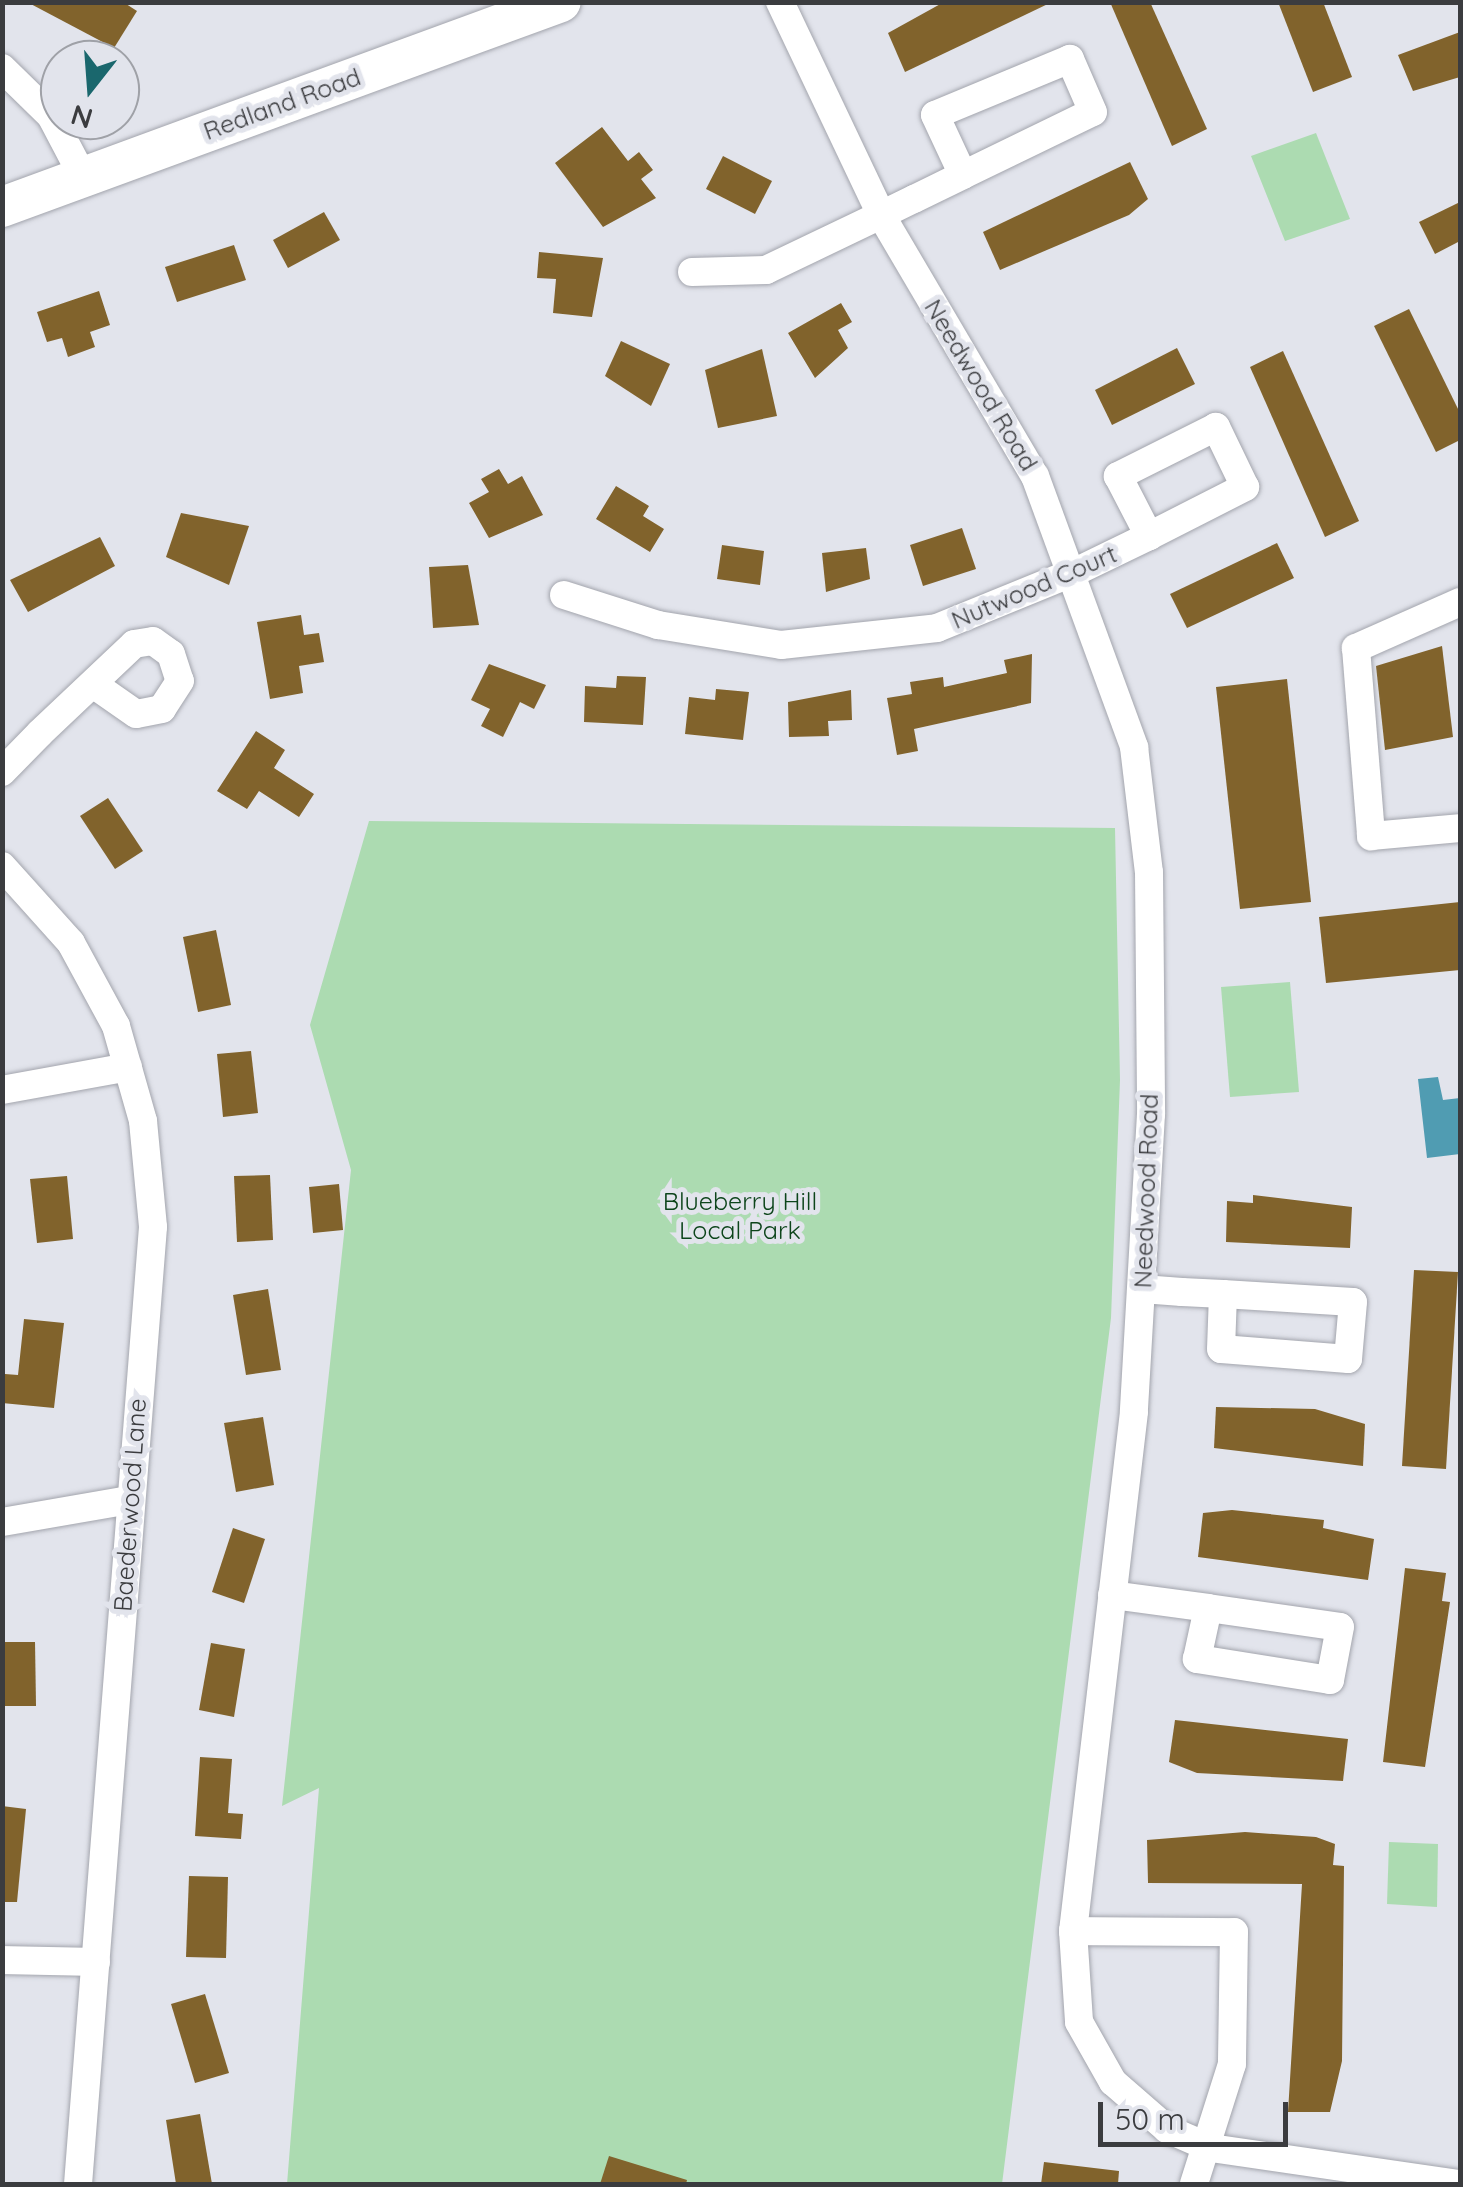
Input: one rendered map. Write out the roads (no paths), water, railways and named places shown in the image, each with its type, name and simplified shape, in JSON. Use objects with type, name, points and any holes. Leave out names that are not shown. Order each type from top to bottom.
[{"type":"main road","name":"Redland Road","points":[[2,208],[561,2]]},
{"type":"street","name":"Needwood Road","points":[[780,2],[881,215],[1036,476],[1077,571],[1122,693],[1149,872],[1142,1289],[1112,1595],[1072,1930],[1076,2006],[1095,2056],[1167,2129],[1212,2148],[1457,2184]]},
{"type":"street","points":[[692,272],[766,270],[881,215],[1093,112],[1070,58],[935,115],[963,175]]},
{"type":"street","points":[[2,68],[51,116],[83,177]]},
{"type":"street","name":"Nutwood Court","points":[[564,595],[720,638],[838,645],[937,628],[1077,571],[1149,536],[1245,487],[1216,428],[1118,476],[1149,536]]},
{"type":"street","points":[[1460,602],[1356,648],[1371,836],[1460,828]]},
{"type":"street","points":[[2,772],[92,684]]},
{"type":"street","name":"Baederwood Lane","points":[[2,866],[70,943],[128,1067],[152,1227],[78,2184]]},
{"type":"street","points":[[2,1090],[128,1067]]},
{"type":"street","points":[[1142,1289],[1223,1294],[1352,1302],[1348,1359],[1221,1349],[1223,1294]]},
{"type":"street","points":[[2,1522],[130,1500]]},
{"type":"street","points":[[1112,1595],[1208,1608],[1340,1628],[1330,1680],[1197,1659],[1208,1608]]},
{"type":"street","points":[[1072,1930],[1234,1932],[1232,2064],[1212,2148],[1194,2184]]},
{"type":"street","points":[[2,1960],[96,1962]]},
{"type":"water","points":[[1438,1077],[1443,1100],[1460,1098],[1460,1154],[1427,1158],[1418,1079]]},
{"type":"park label","name":"Blueberry Hill Local Park","points":[[740,1216]]}]
